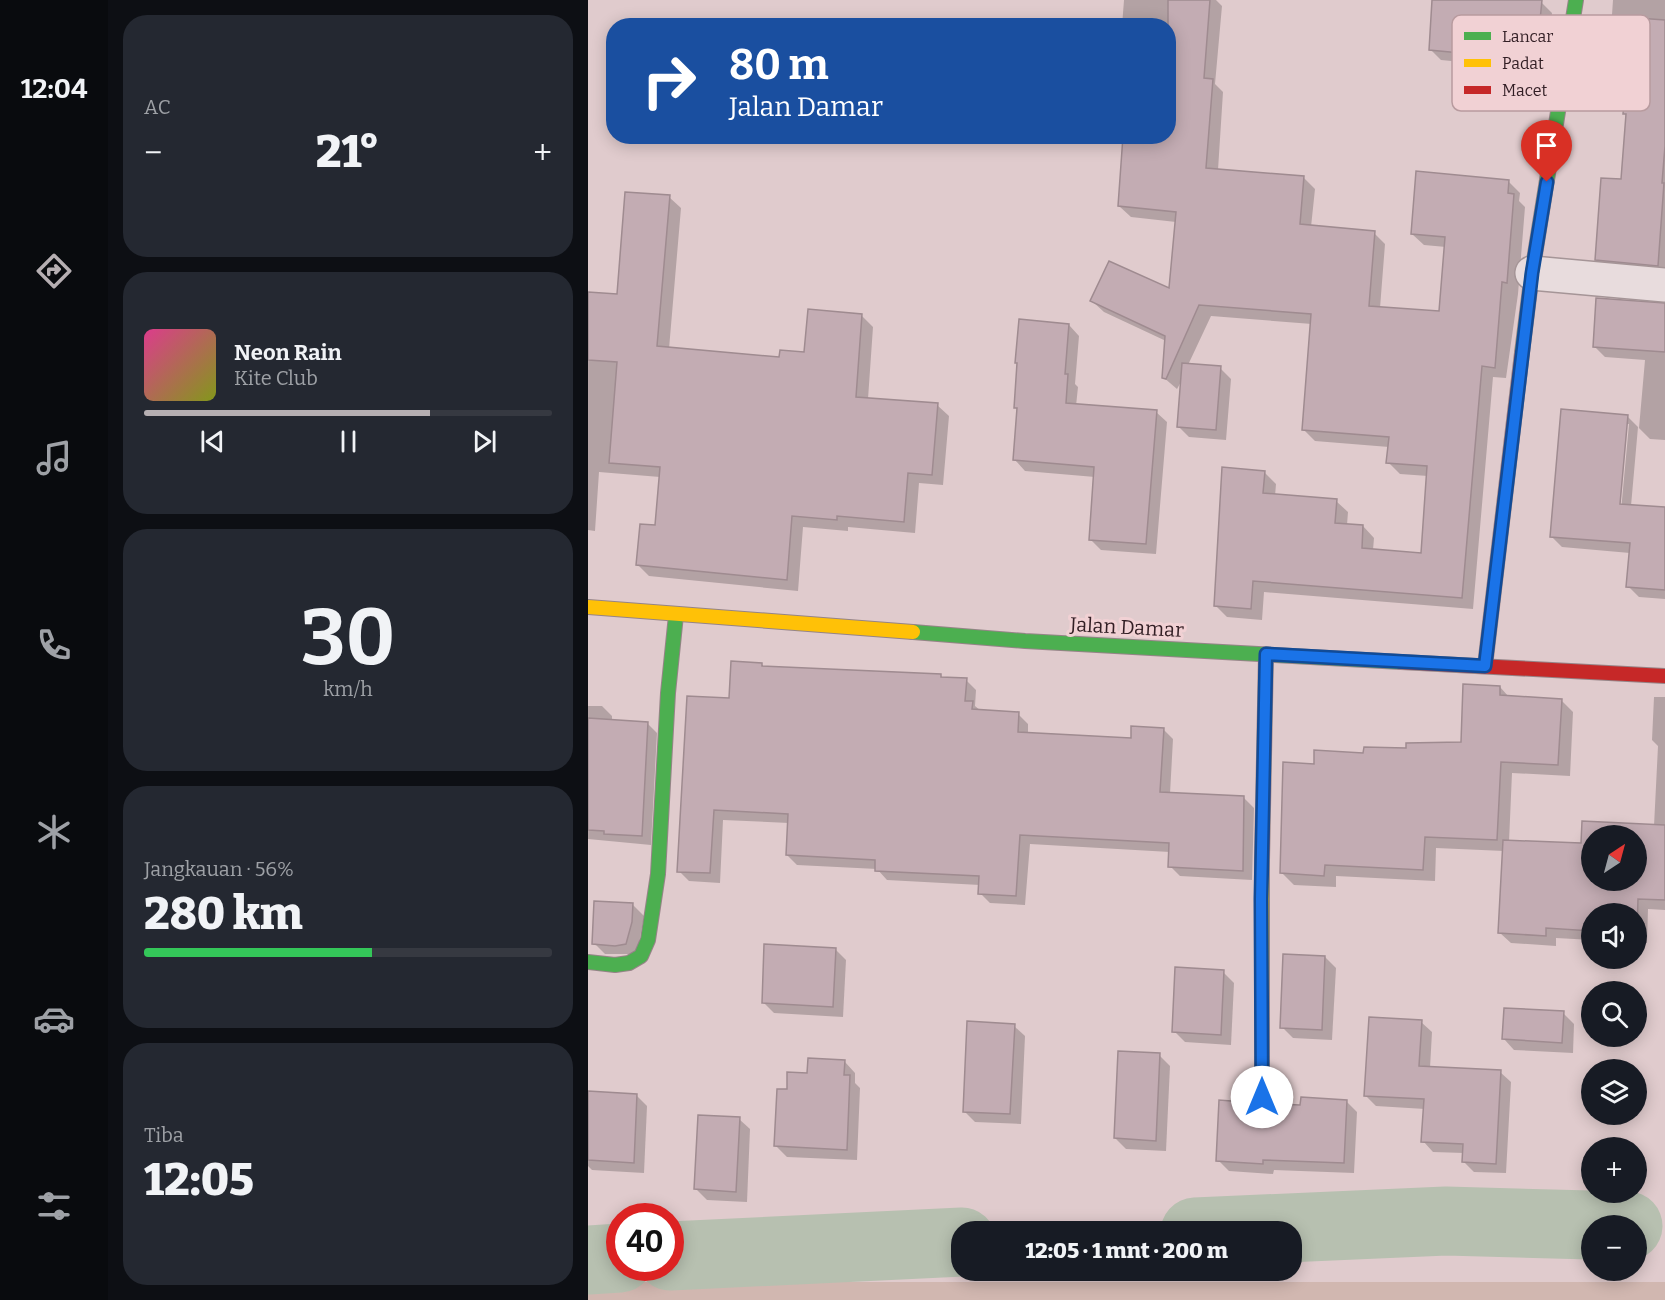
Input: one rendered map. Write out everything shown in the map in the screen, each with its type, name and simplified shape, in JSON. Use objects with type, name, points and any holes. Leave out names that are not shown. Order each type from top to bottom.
[{"type":"street","points":[[1574,15],[1576,0]]},
{"type":"street","points":[[1485,666],[1532,273],[1558,111]]},
{"type":"street","points":[[1532,273],[1665,285]]},
{"type":"street","name":"Jalan Damar","points":[[588,607],[1025,641],[1665,676]]},
{"type":"street","points":[[588,962],[611,965],[628,963],[642,955],[650,933],[662,833],[668,692],[676,615]]},
{"type":"street","points":[[1262,1097],[1261,899],[1266,654]]},
{"type":"shaded area","points":[[588,1282],[1665,1282],[1665,1300],[588,1300]]},
{"type":"building","points":[[1168,0],[1210,0],[1204,78],[1213,79],[1206,168],[1304,176],[1300,224],[1375,231],[1369,306],[1439,311],[1445,237],[1411,234],[1416,171],[1509,180],[1508,193],[1514,194],[1507,283],[1502,282],[1495,368],[1482,366],[1462,598],[1253,581],[1251,609],[1214,606],[1222,467],[1265,471],[1263,493],[1337,499],[1335,523],[1363,525],[1362,548],[1421,553],[1427,466],[1386,463],[1389,437],[1302,430],[1311,314],[1199,305],[1166,379],[1162,378],[1165,336],[1090,301],[1109,261],[1169,288],[1176,212],[1118,206],[1122,144],[1176,144],[1176,18],[1168,18]]},
{"type":"building","points":[[1432,0],[1542,0],[1541,15],[1452,15],[1452,52],[1429,50]]},
{"type":"building","points":[[1650,19],[1665,20],[1665,146],[1662,183],[1664,183],[1658,266],[1595,260],[1601,178],[1621,179],[1626,114],[1623,114],[1623,111],[1650,111]]},
{"type":"building","points":[[625,192],[670,195],[657,346],[779,357],[780,350],[804,352],[808,309],[862,314],[856,397],[938,403],[932,475],[908,473],[904,522],[837,516],[837,520],[792,516],[787,580],[636,565],[640,524],[655,525],[660,467],[609,463],[617,362],[588,360],[588,292],[617,294]]},
{"type":"building","points":[[1596,298],[1665,303],[1665,352],[1593,347]]},
{"type":"building","points":[[1019,319],[1069,324],[1065,374],[1068,374],[1066,403],[1157,410],[1146,544],[1089,540],[1094,467],[1013,460],[1017,408],[1014,408],[1017,363],[1015,363]]},
{"type":"building","points":[[1182,363],[1221,366],[1216,430],[1177,427]]},
{"type":"building","points":[[1561,409],[1628,415],[1620,504],[1665,507],[1665,590],[1626,587],[1630,543],[1550,537]]},
{"type":"building","points":[[731,661],[762,663],[762,666],[941,674],[941,677],[967,678],[965,701],[973,701],[972,709],[1019,712],[1018,732],[1131,738],[1131,726],[1164,728],[1160,792],[1244,796],[1243,871],[1168,867],[1169,843],[1020,835],[1016,896],[978,894],[979,876],[875,871],[875,860],[786,855],[788,814],[714,810],[710,873],[677,872],[687,696],[729,698]]},
{"type":"building","points":[[1463,684],[1500,686],[1500,695],[1562,699],[1558,765],[1501,762],[1497,840],[1425,837],[1423,870],[1325,865],[1324,876],[1280,873],[1283,762],[1314,764],[1314,750],[1363,753],[1364,747],[1406,748],[1406,743],[1461,742]]},
{"type":"building","points":[[588,718],[648,722],[642,836],[604,834],[604,831],[588,830]]},
{"type":"building","points":[[1582,821],[1665,825],[1665,900],[1638,899],[1638,903],[1581,903],[1581,930],[1546,928],[1546,936],[1498,933],[1503,840],[1581,843],[1581,891],[1647,891],[1647,825],[1582,825]]},
{"type":"building","points":[[594,901],[633,903],[632,922],[626,944],[615,946],[592,944]]},
{"type":"building","points":[[764,944],[836,948],[833,1007],[762,1003]]},
{"type":"building","points":[[1283,954],[1325,956],[1322,1030],[1280,1028]]},
{"type":"building","points":[[1175,967],[1224,970],[1221,1035],[1172,1032]]},
{"type":"building","points":[[1504,1008],[1564,1011],[1562,1043],[1502,1039]]},
{"type":"building","points":[[1369,1017],[1422,1020],[1419,1066],[1501,1070],[1496,1164],[1462,1162],[1463,1144],[1421,1142],[1424,1099],[1364,1096]]},
{"type":"building","points":[[967,1021],[1015,1024],[1010,1114],[963,1112]]},
{"type":"building","points":[[1118,1051],[1160,1053],[1156,1141],[1114,1138]]},
{"type":"building","points":[[808,1058],[845,1060],[844,1075],[850,1075],[847,1150],[774,1146],[777,1089],[787,1089],[787,1072],[807,1073]]},
{"type":"building","points":[[588,1091],[637,1094],[634,1163],[588,1160]]},
{"type":"building","points":[[1301,1097],[1347,1100],[1344,1163],[1263,1160],[1263,1164],[1216,1161],[1219,1100],[1244,1102],[1252,1113],[1263,1116],[1272,1113],[1279,1104],[1300,1105]]},
{"type":"building","points":[[698,1115],[740,1117],[736,1192],[694,1189]]},
{"type":"waterway","points":[[1302,1227],[1446,1221],[1581,1225]]},
{"type":"waterway","points":[[684,1255],[951,1243]]},
{"type":"waterway","points":[[588,1260],[606,1259]]},
{"type":"traffic: fast","points":[[1574,15],[1576,0]]},
{"type":"traffic: fast","points":[[1522,353],[1532,273],[1558,111]]},
{"type":"traffic: fast","points":[[588,962],[615,965],[629,963],[641,956],[648,940],[658,874],[668,693],[676,615]]},
{"type":"traffic: fast","points":[[913,632],[1025,641],[1401,662]]},
{"type":"traffic: slow","points":[[588,607],[913,632]]},
{"type":"traffic: slow","points":[[1262,860],[1262,1097]]},
{"type":"traffic: jam","points":[[1485,666],[1522,353]]},
{"type":"traffic: jam","points":[[1262,860],[1266,654]]},
{"type":"traffic: jam","points":[[1401,662],[1665,676]]},
{"type":"route","points":[[1262,1097],[1261,899],[1266,654],[1485,666],[1532,273],[1547,182]]}]
